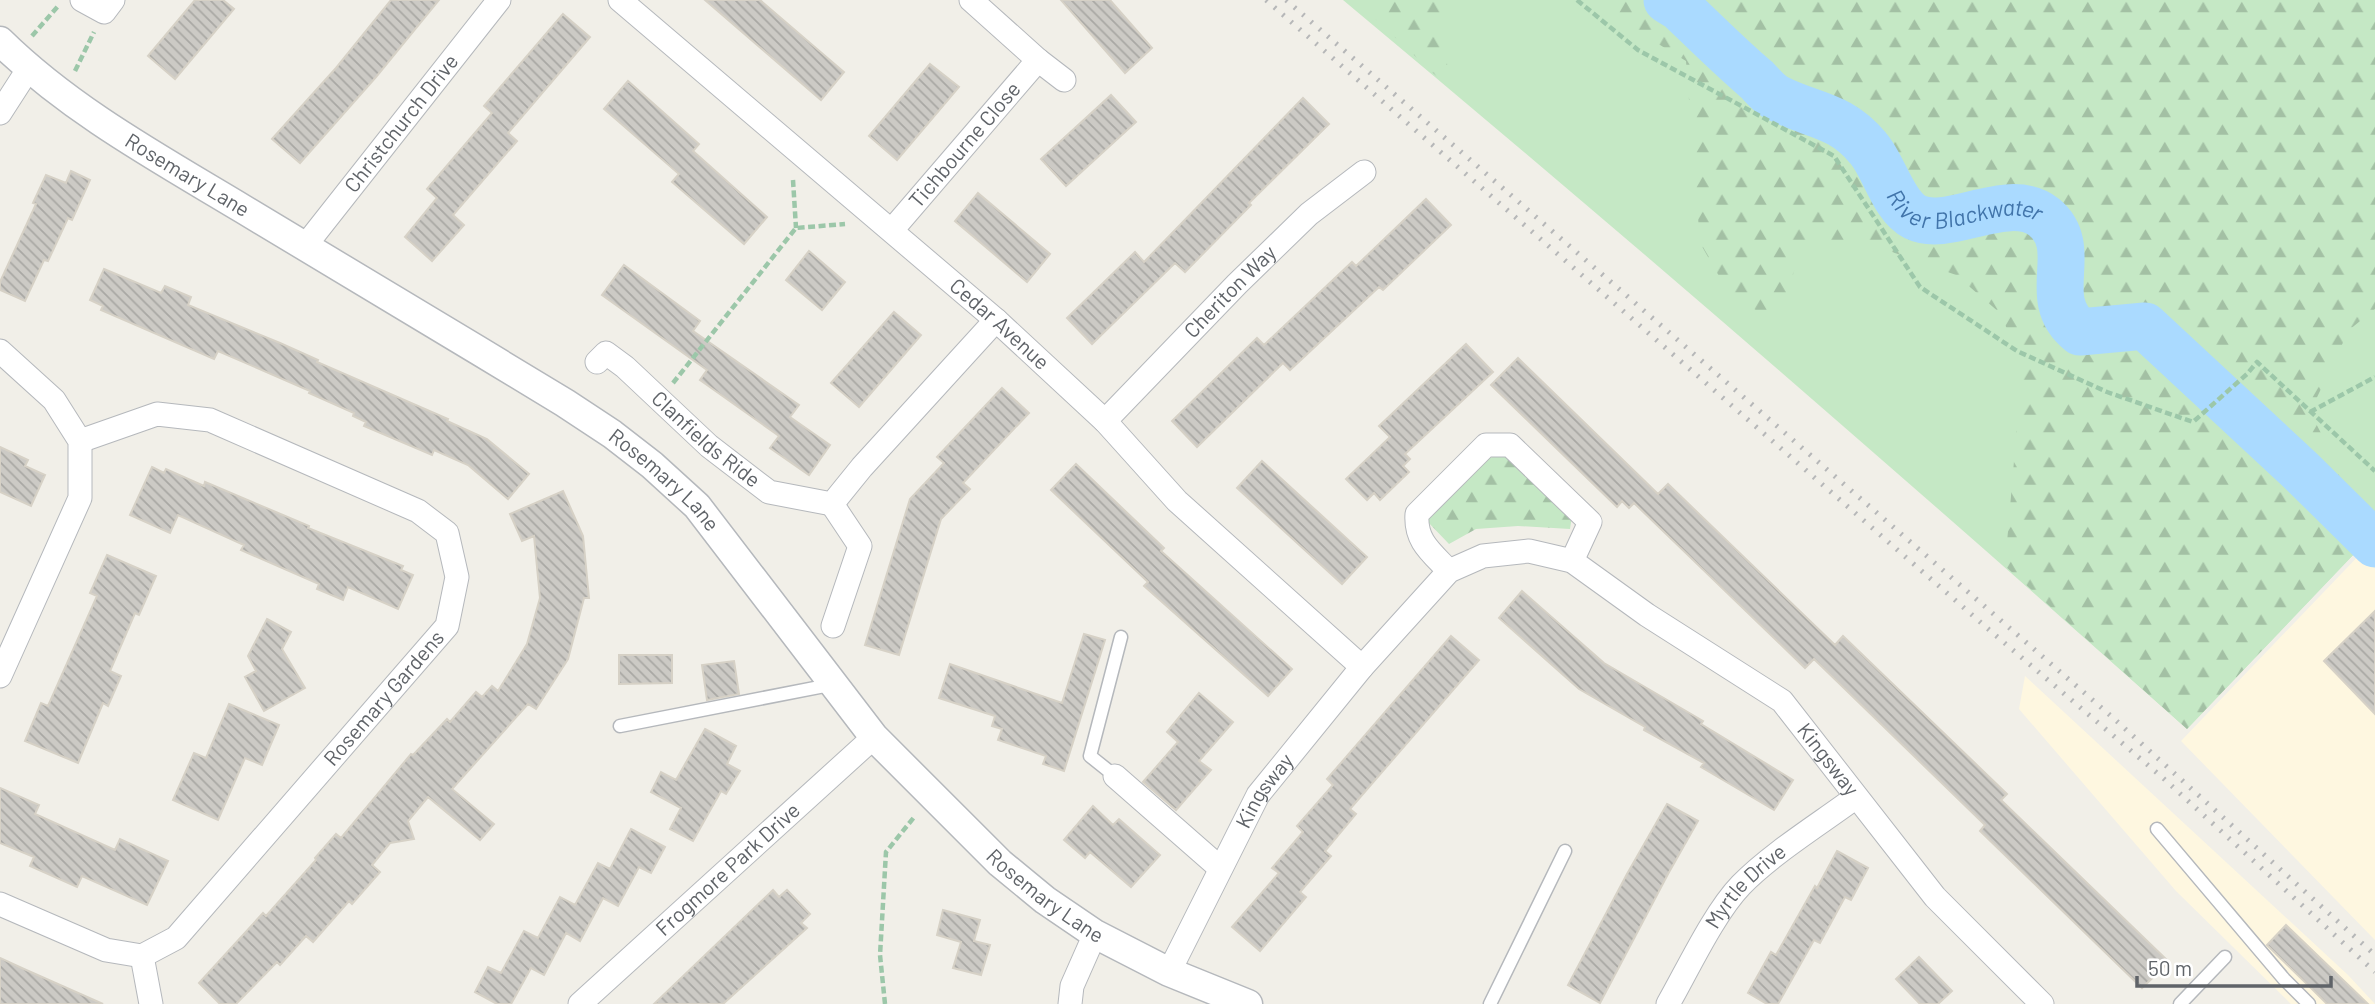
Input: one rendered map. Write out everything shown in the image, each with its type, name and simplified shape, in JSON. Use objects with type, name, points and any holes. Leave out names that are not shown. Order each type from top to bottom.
[{"type":"street","points":[[82,0],[109,6]]},
{"type":"street","name":"Christchurch Drive","points":[[305,246],[499,0]]},
{"type":"street","name":"Cedar Avenue","points":[[620,0],[996,320],[1105,421],[1177,501],[1362,667]]},
{"type":"street","points":[[971,0],[1064,80]]},
{"type":"street","name":"Rosemary Lane","points":[[0,41],[29,68],[101,121],[612,434],[652,465],[697,506],[874,737],[1000,863],[1045,900],[1095,934],[1169,972],[1248,1004]]},
{"type":"street","name":"Tichbourne Close","points":[[887,226],[1038,60]]},
{"type":"street","points":[[0,113],[29,68]]},
{"type":"street","name":"Cheriton Way","points":[[1105,421],[1237,284],[1309,214],[1364,172]]},
{"type":"street","points":[[832,626],[860,546],[832,504],[862,467],[996,320]]},
{"type":"street","points":[[0,351],[54,400],[80,441],[80,498],[0,676]]},
{"type":"street","name":"Clanfields Ride","points":[[597,362],[606,353],[625,367],[709,446],[769,492],[832,504]]},
{"type":"street","name":"Rosemary Gardens","points":[[80,441],[157,414],[210,420],[418,511],[447,533],[457,577],[447,625],[176,938],[142,956]]},
{"type":"street","points":[[1449,570],[1425,545],[1416,529],[1417,514],[1486,445],[1510,445],[1590,523],[1572,561]]},
{"type":"street","name":"Kingsway","points":[[1169,972],[1258,795],[1362,667],[1449,570],[1483,556],[1529,551],[1572,561],[1647,615],[1782,701],[1935,897],[2034,1002]]},
{"type":"street","name":"Frogmore Park Drive","points":[[580,1004],[874,737]]},
{"type":"street","points":[[1115,776],[1220,868]]},
{"type":"street","name":"Myrtle Drive","points":[[1668,1004],[1740,885],[1856,797]]},
{"type":"street","points":[[0,904],[106,950],[142,956],[151,1004]]},
{"type":"street","points":[[1070,1004],[1072,986],[1095,934]]},
{"type":"lane","points":[[1115,776],[1090,756],[1121,637]]},
{"type":"lane","points":[[620,726],[835,684]]},
{"type":"lane","points":[[2157,829],[2284,979],[2309,1004]]},
{"type":"lane","points":[[1490,1004],[1565,851]]},
{"type":"lane","points":[[2180,1004],[2225,957]]},
{"type":"path","points":[[29,40],[61,3],[69,0]]},
{"type":"path","points":[[1577,0],[1638,50],[1834,156],[1920,287],[2017,351],[2108,392],[2193,422],[2209,410],[2257,362],[2375,471]]},
{"type":"path","points":[[73,74],[109,6]]},
{"type":"path","points":[[660,400],[796,228],[790,143]]},
{"type":"path","points":[[796,228],[887,226]]},
{"type":"path","points":[[2310,412],[2375,377]]},
{"type":"path","points":[[885,1004],[880,955],[886,852],[917,815]]},
{"type":"shaded area","points":[[2366,548],[2375,557],[2375,940],[2181,741]]},
{"type":"shaded area","points":[[2025,676],[2348,975],[2375,1004],[2291,1004],[2176,891],[2019,709]]},
{"type":"green space","points":[[1343,0],[2375,0],[2375,532],[2187,729],[1768,361]]},
{"type":"green space","points":[[1368,0],[1442,0],[1449,88],[1367,11]]},
{"type":"green space","points":[[1600,0],[2375,0],[2375,309],[2349,330],[2310,412],[2349,487],[2375,517],[2375,532],[2187,729],[2005,566],[2017,426],[2017,352],[2000,313],[1956,275],[1884,249],[1823,241],[1796,264],[1788,293],[1764,316],[1727,290],[1700,243],[1686,61],[1639,32]]},
{"type":"green space","points":[[1506,454],[1572,516],[1570,529],[1518,526],[1476,529],[1449,544],[1426,520],[1484,459]]},
{"type":"building","points":[[195,0],[223,0],[234,9],[175,79],[148,56]]},
{"type":"building","points":[[391,0],[439,0],[300,163],[272,139],[336,68]]},
{"type":"building","points":[[705,0],[760,0],[844,72],[821,100]]},
{"type":"building","points":[[1061,0],[1110,0],[1152,48],[1125,73]]},
{"type":"building","points":[[563,14],[590,37],[508,133],[517,141],[453,215],[464,225],[432,261],[405,237],[437,198],[427,189],[492,113],[484,106]]},
{"type":"building","points":[[930,64],[959,87],[897,160],[869,136]]},
{"type":"building","points":[[628,81],[699,144],[693,151],[767,217],[744,244],[672,182],[679,174],[604,109]]},
{"type":"building","points":[[1111,95],[1136,122],[1066,186],[1041,159]]},
{"type":"building","points":[[1303,98],[1329,124],[1249,203],[1251,205],[1185,272],[1175,263],[1092,344],[1067,318],[1135,252],[1144,262]]},
{"type":"building","points":[[71,171],[90,180],[72,220],[68,218],[25,301],[0,290],[0,282],[36,204],[33,203],[46,175],[66,183]]},
{"type":"building","points":[[978,193],[1050,254],[1027,282],[955,221]]},
{"type":"building","points":[[1426,199],[1451,225],[1383,290],[1379,287],[1290,370],[1283,363],[1197,447],[1172,421],[1257,338],[1264,345],[1352,262],[1356,266]]},
{"type":"building","points":[[809,251],[845,282],[822,310],[786,280]]},
{"type":"building","points":[[624,265],[700,321],[693,331],[799,405],[790,417],[830,445],[809,475],[770,448],[779,436],[700,380],[707,370],[602,295]]},
{"type":"building","points":[[104,269],[161,293],[165,286],[191,297],[188,305],[280,343],[448,419],[447,421],[487,439],[529,474],[508,499],[468,465],[434,450],[432,455],[364,426],[366,422],[353,416],[354,413],[309,393],[310,391],[218,351],[214,359],[101,310],[103,306],[90,300]]},
{"type":"building","points":[[894,312],[921,335],[859,407],[831,383]]},
{"type":"building","points":[[1466,344],[1493,372],[1405,454],[1410,459],[1403,466],[1409,472],[1380,500],[1374,493],[1367,500],[1346,479],[1390,437],[1379,426]]},
{"type":"building","points":[[1518,358],[1658,494],[1668,484],[1835,645],[1843,636],[2007,794],[2001,800],[2169,962],[2142,988],[1980,831],[1985,825],[1814,659],[1805,668],[1634,503],[1629,508],[1622,501],[1617,507],[1491,385]]},
{"type":"building","points":[[1002,388],[1029,413],[963,483],[970,489],[941,519],[899,655],[865,645],[910,499],[944,463],[937,457]]},
{"type":"building","points":[[0,447],[28,460],[25,466],[45,475],[31,506],[0,492]]},
{"type":"building","points":[[1262,461],[1367,557],[1342,584],[1237,488]]},
{"type":"building","points":[[1076,464],[1164,548],[1161,551],[1292,669],[1268,696],[1144,586],[1148,582],[1051,490]]},
{"type":"building","points":[[152,467],[164,473],[166,469],[204,486],[205,482],[309,526],[308,528],[403,566],[401,570],[413,575],[398,609],[348,587],[343,600],[317,589],[319,584],[241,550],[244,545],[178,515],[170,533],[130,515]]},
{"type":"building","points":[[563,491],[583,536],[589,598],[584,598],[568,659],[536,709],[528,704],[452,789],[494,824],[480,840],[428,797],[408,821],[414,839],[390,843],[372,865],[380,872],[352,904],[349,901],[313,942],[306,936],[280,965],[277,962],[236,1004],[220,1004],[199,983],[263,913],[266,916],[336,834],[341,838],[411,754],[413,755],[447,719],[450,722],[476,692],[482,697],[492,686],[498,691],[527,644],[540,598],[534,536],[522,541],[510,514]]},
{"type":"building","points":[[107,555],[156,576],[139,615],[135,613],[110,671],[121,676],[108,706],[103,703],[78,763],[25,741],[41,703],[48,706],[97,596],[90,593]]},
{"type":"building","points":[[1522,591],[1604,663],[1703,721],[1701,724],[1793,780],[1774,810],[1701,767],[1704,763],[1644,730],[1645,727],[1579,689],[1499,618]]},
{"type":"building","points":[[2375,611],[2375,714],[2324,661]]},
{"type":"building","points":[[267,619],[291,632],[282,649],[305,688],[264,711],[245,677],[256,671],[248,656]]},
{"type":"building","points":[[1084,634],[1105,640],[1064,771],[1043,764],[1046,756],[998,740],[1002,729],[992,726],[995,716],[939,698],[950,664],[1062,703]]},
{"type":"building","points":[[1451,636],[1479,660],[1350,809],[1356,814],[1325,851],[1331,856],[1300,892],[1306,897],[1260,951],[1232,927],[1279,873],[1272,868],[1303,832],[1297,826],[1333,785],[1327,779]]},
{"type":"building","points":[[619,655],[672,655],[672,683],[619,684]]},
{"type":"building","points":[[734,661],[739,694],[707,700],[702,665]]},
{"type":"building","points":[[1199,693],[1233,722],[1199,761],[1211,770],[1176,810],[1143,782],[1178,742],[1167,732]]},
{"type":"building","points":[[229,704],[279,725],[262,765],[245,758],[218,820],[173,800],[194,753],[206,758]]},
{"type":"building","points":[[705,729],[736,746],[727,764],[740,771],[726,794],[721,791],[693,841],[670,829],[681,808],[651,792],[661,772],[676,780]]},
{"type":"building","points":[[0,788],[39,805],[35,814],[115,850],[120,839],[168,861],[147,905],[82,876],[77,887],[30,866],[34,857],[0,843]]},
{"type":"building","points":[[1667,804],[1698,821],[1600,1003],[1568,985]]},
{"type":"building","points":[[1093,806],[1113,825],[1119,819],[1160,855],[1131,887],[1090,852],[1085,858],[1064,840]]},
{"type":"building","points":[[631,829],[665,847],[651,873],[639,867],[618,906],[603,898],[580,941],[566,933],[544,975],[531,968],[511,1004],[497,1004],[475,992],[488,967],[501,973],[524,931],[538,938],[560,897],[575,905],[598,863],[610,869]]},
{"type":"building","points":[[1837,851],[1868,868],[1851,900],[1845,897],[1820,943],[1814,940],[1778,1004],[1767,1004],[1748,993],[1771,952],[1776,955]]},
{"type":"building","points":[[773,890],[779,897],[787,890],[810,914],[801,923],[807,928],[723,1004],[654,1004]]},
{"type":"building","points":[[943,910],[980,920],[974,941],[990,945],[981,975],[953,968],[961,942],[937,935]]},
{"type":"building","points":[[2286,925],[2368,1004],[2327,1004],[2267,945]]},
{"type":"building","points":[[1919,957],[1952,991],[1938,1004],[1920,1004],[1896,979]]},
{"type":"building","points":[[0,958],[24,969],[103,1004],[0,1004]]},
{"type":"waterway","name":"River Blackwater","points":[[1667,0],[1680,8],[1774,96],[1847,128],[1868,148],[1901,204],[1915,217],[1929,221],[1944,220],[2013,208],[2030,210],[2044,217],[2055,230],[2060,244],[2062,304],[2068,319],[2080,332],[2145,326],[2375,544]]},
{"type":"railway","points":[[1266,0],[2163,778],[2375,972]]},
{"type":"railway","points":[[1286,0],[2111,716],[2375,955]]}]
